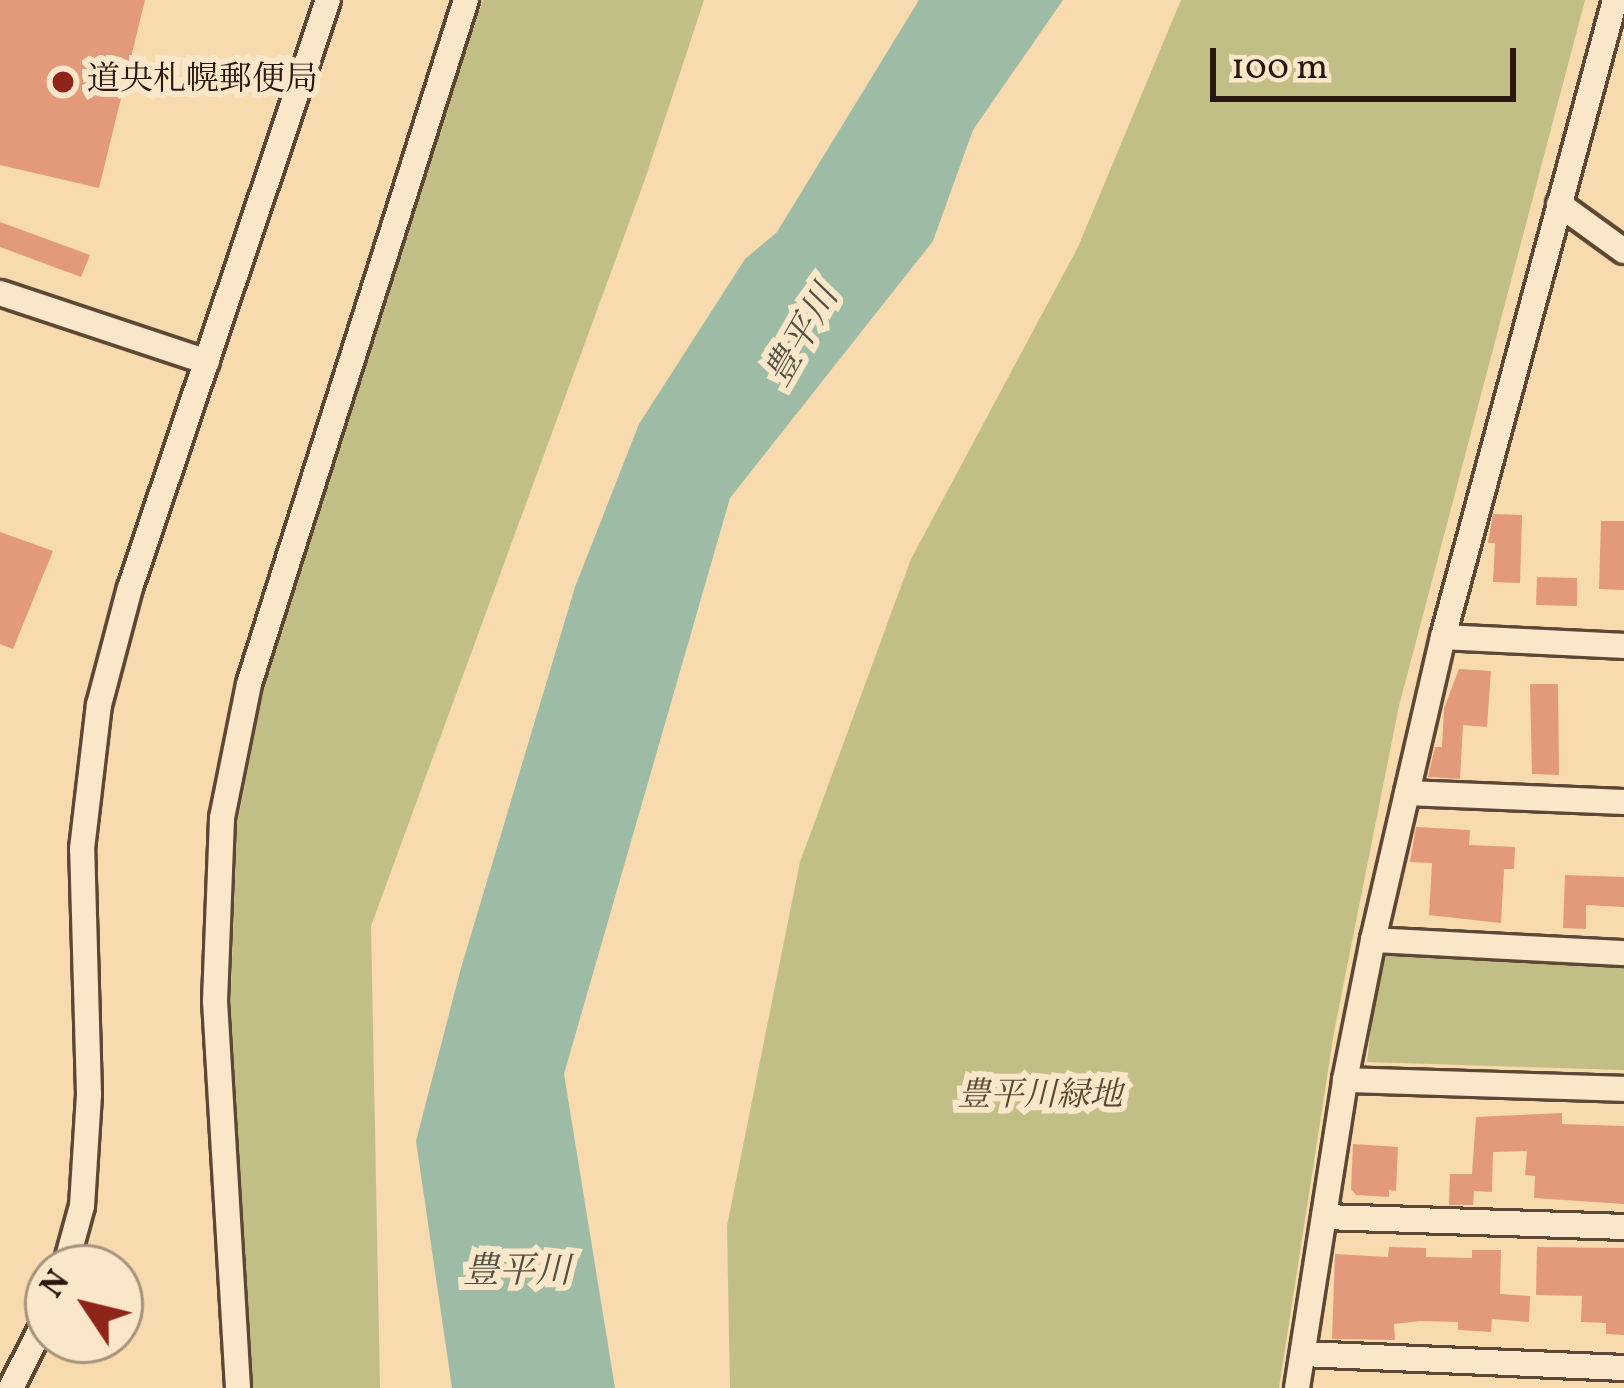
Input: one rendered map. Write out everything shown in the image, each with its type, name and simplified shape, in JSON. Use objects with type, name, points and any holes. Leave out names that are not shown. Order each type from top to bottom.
[{"type":"street","points":[[72,1244],[82,1206],[89,1094],[81,913],[92,742],[130,588],[328,0]]},
{"type":"street","points":[[238,1388],[215,1000],[222,818],[249,684],[466,0]]},
{"type":"street","points":[[1297,1388],[1345,1080],[1373,940],[1443,637],[1615,0]]},
{"type":"street","points":[[1559,204],[1624,251]]},
{"type":"street","points":[[0,293],[206,362]]},
{"type":"street","points":[[1443,637],[1624,646]]},
{"type":"street","points":[[1407,793],[1624,802]]},
{"type":"street","points":[[1373,940],[1624,953]]},
{"type":"street","points":[[1345,1080],[1624,1089]]},
{"type":"street","points":[[1324,1217],[1624,1227]]},
{"type":"street","points":[[1303,1354],[1624,1368]]},
{"type":"green space","points":[[483,0],[704,0],[644,182],[371,926],[380,1388],[251,1388],[229,1043],[237,825],[277,621]]},
{"type":"green space","name":"豊平川緑地","points":[[1181,0],[1585,0],[1399,706],[1334,1032],[1279,1388],[730,1388],[727,1226],[800,862],[911,559],[1078,247]]},
{"type":"green space","points":[[1386,954],[1624,964],[1624,1070],[1367,1062],[1379,960]]},
{"type":"water","name":"豊平川","points":[[919,0],[1063,0],[973,130],[933,241],[730,498],[564,1074],[615,1388],[452,1388],[416,1141],[461,968],[575,587],[639,424],[745,259],[777,232]]},
{"type":"building","name":"道央札幌郵便局","points":[[0,0],[145,0],[99,188],[0,165]]},
{"type":"building","points":[[0,222],[90,255],[81,277],[0,247]]},
{"type":"building","points":[[1493,514],[1522,515],[1520,583],[1493,582],[1495,543],[1488,543]]},
{"type":"building","points":[[1601,521],[1624,521],[1624,590],[1599,589]]},
{"type":"building","points":[[0,532],[53,551],[13,649],[0,644]]},
{"type":"building","points":[[1537,577],[1577,578],[1577,606],[1536,605]]},
{"type":"building","points":[[1459,669],[1491,671],[1487,727],[1463,725],[1460,779],[1428,777],[1435,747],[1442,747],[1444,708]]},
{"type":"building","points":[[1530,684],[1558,684],[1559,775],[1532,774]]},
{"type":"building","points":[[1416,827],[1470,830],[1469,845],[1515,847],[1514,869],[1504,869],[1501,923],[1429,915],[1432,863],[1410,862]]},
{"type":"building","points":[[1565,875],[1624,877],[1624,907],[1586,905],[1586,929],[1563,928]]},
{"type":"building","points":[[1562,1113],[1562,1124],[1624,1126],[1624,1204],[1534,1198],[1535,1176],[1525,1175],[1527,1151],[1493,1152],[1492,1192],[1474,1191],[1473,1205],[1449,1205],[1450,1174],[1472,1174],[1476,1117]]},
{"type":"building","points":[[1353,1144],[1398,1147],[1396,1191],[1389,1190],[1389,1197],[1356,1195],[1351,1189]]},
{"type":"building","points":[[1389,1247],[1426,1248],[1426,1257],[1472,1258],[1472,1250],[1501,1250],[1500,1294],[1530,1296],[1529,1322],[1492,1319],[1491,1332],[1458,1330],[1458,1322],[1420,1321],[1394,1324],[1395,1340],[1332,1339],[1335,1254],[1388,1257]]},
{"type":"building","points":[[1537,1247],[1624,1248],[1624,1335],[1606,1334],[1606,1323],[1581,1322],[1582,1296],[1536,1295]]},
{"type":"place","name":"道央札幌郵便局","points":[[63,82]]}]
